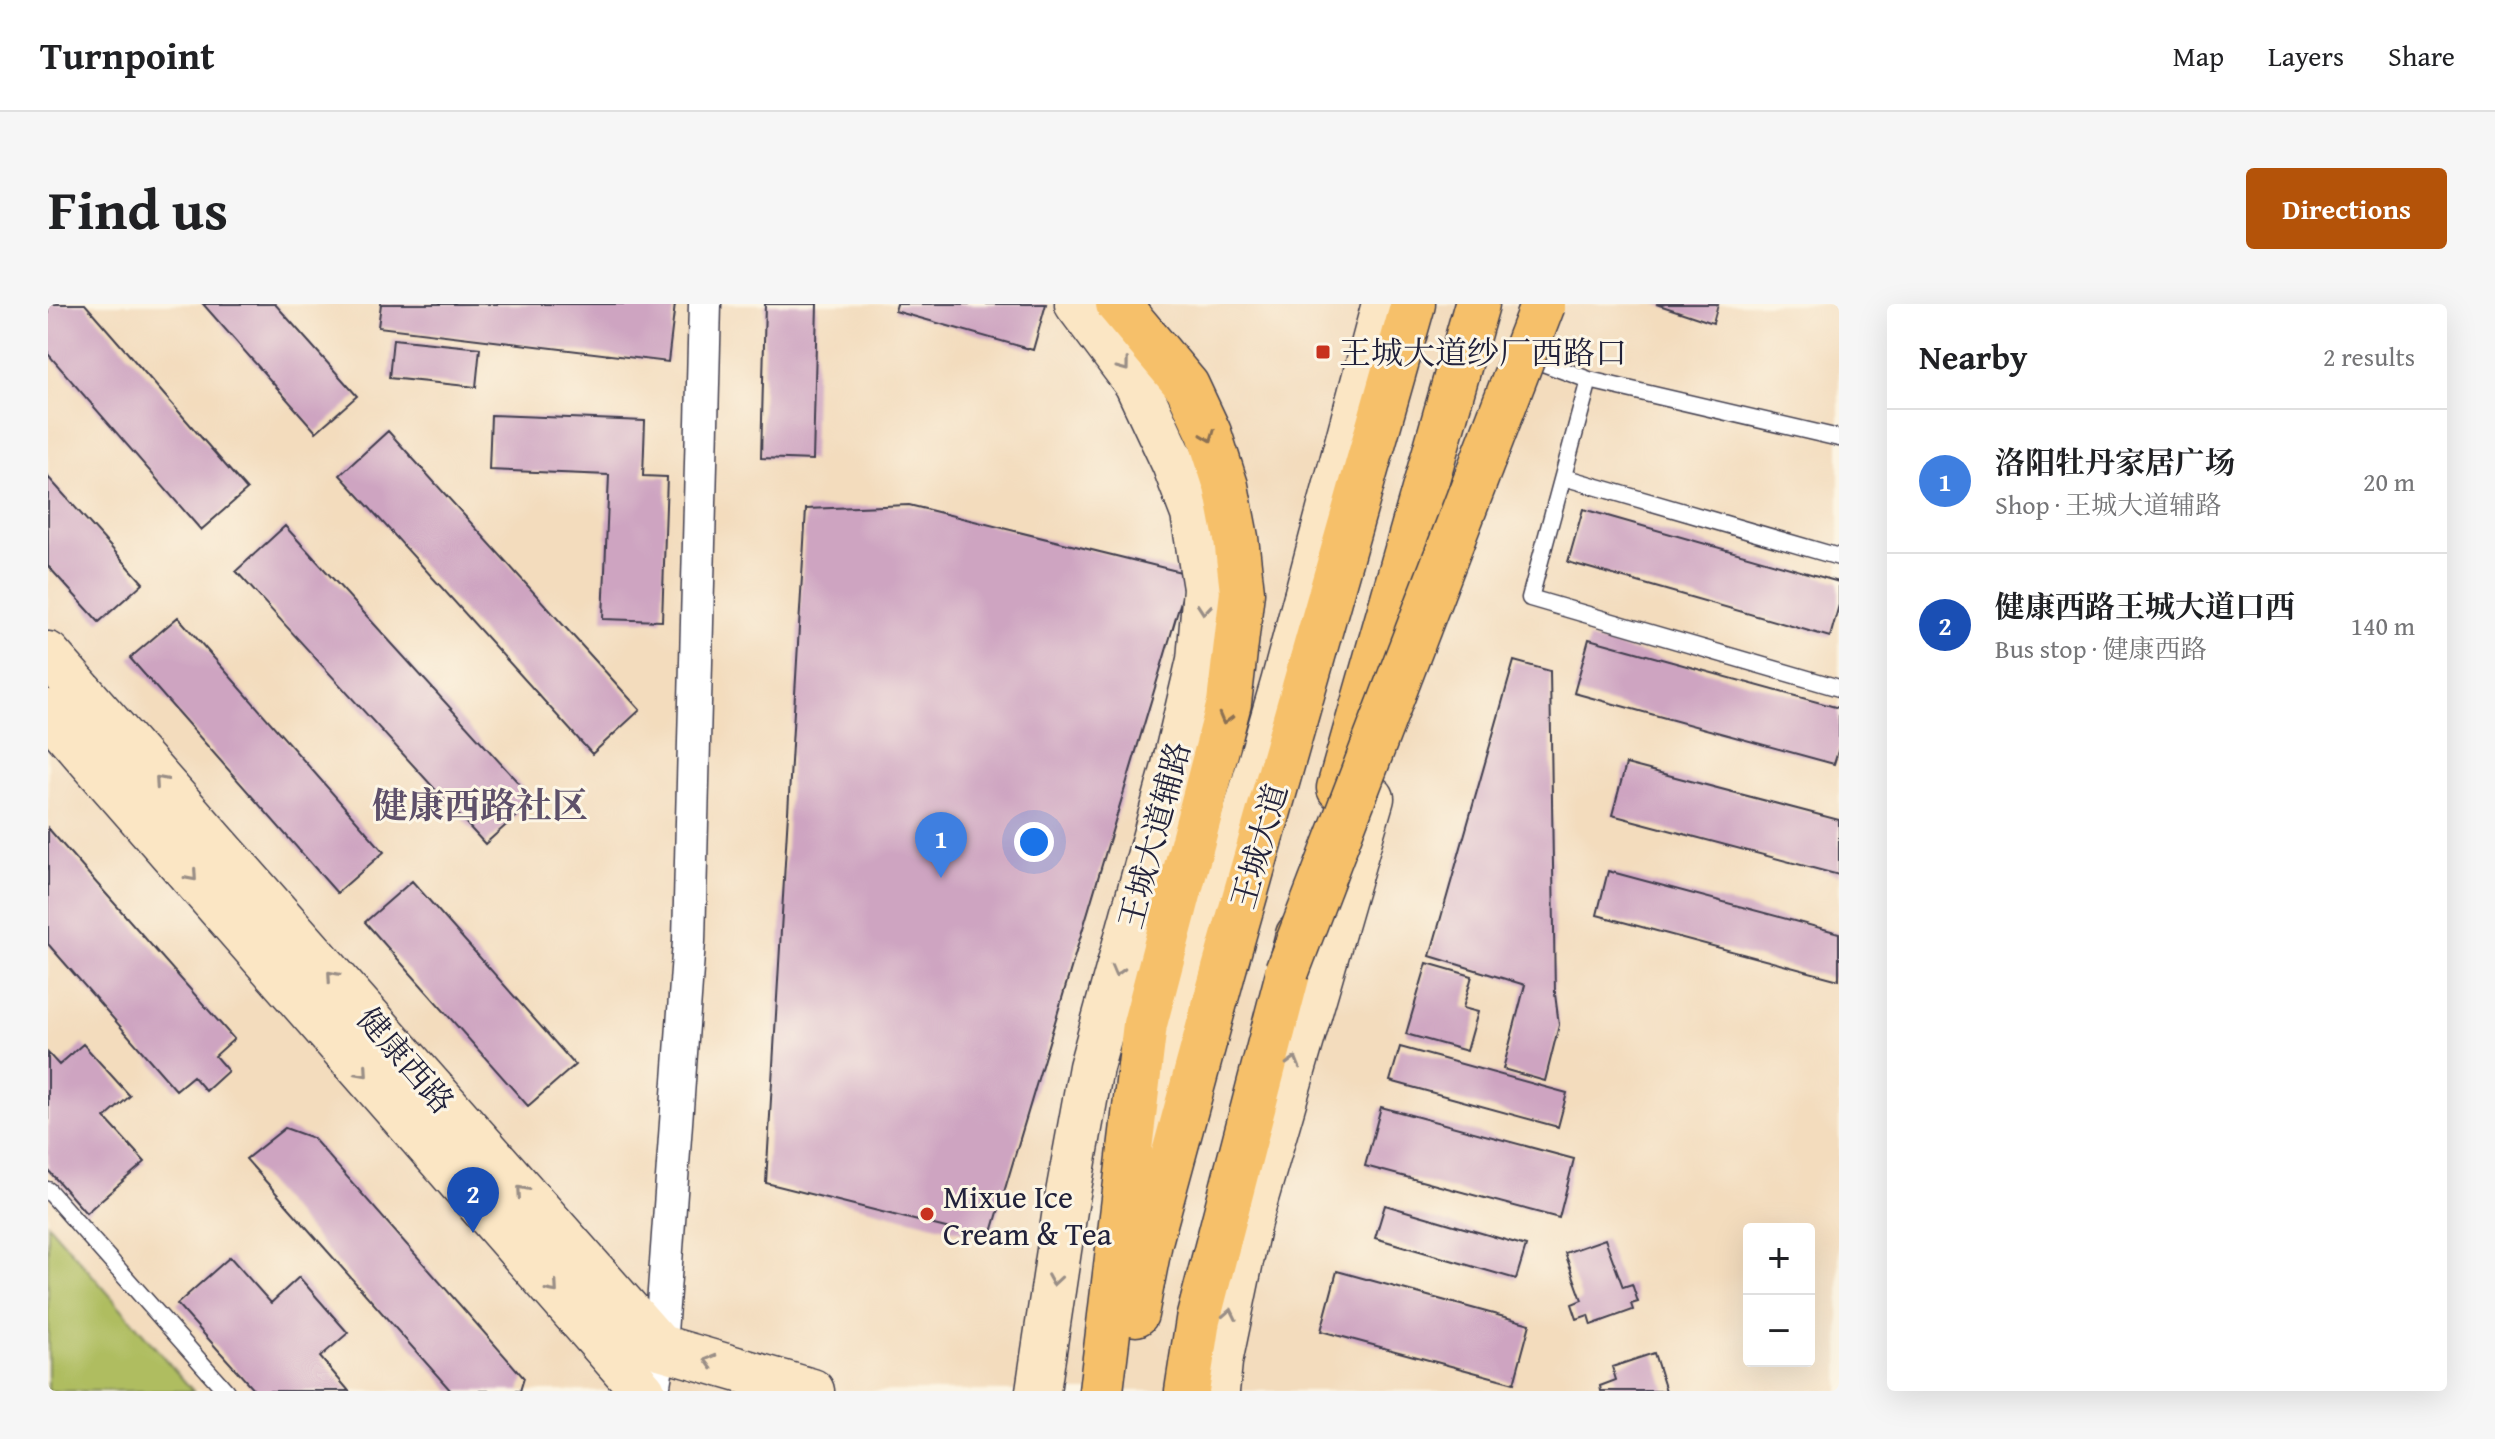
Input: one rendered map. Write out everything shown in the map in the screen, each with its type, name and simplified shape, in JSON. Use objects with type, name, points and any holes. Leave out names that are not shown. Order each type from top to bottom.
[{"type":"highway","points":[[1118,304],[1187,386]]},
{"type":"highway","points":[[1102,1391],[1145,1024],[1229,703],[1242,592],[1226,486],[1209,433],[1162,342],[1135,304]]},
{"type":"highway","name":"王城大道","points":[[1122,1391],[1154,1227],[1413,304]]},
{"type":"highway","name":"王城大道","points":[[1187,1391],[1198,1320],[1287,971],[1477,304]]},
{"type":"highway","points":[[1287,971],[1490,304]]},
{"type":"highway","points":[[1287,971],[1543,304]]},
{"type":"main road","name":"王城大道辅路","points":[[1038,1391],[1091,1067],[1173,770],[1196,674],[1205,588],[1193,514],[1174,464],[1136,383],[1077,304]]},
{"type":"main road","points":[[1102,1391],[1124,1267],[1154,1129],[1283,683],[1384,304]]},
{"type":"main road","points":[[1217,1391],[1220,1362],[1249,1222],[1397,713],[1525,304]]},
{"type":"main road","name":"健康西路","points":[[48,654],[660,1347]]},
{"type":"main road","name":"健康西路","points":[[48,712],[643,1391]]},
{"type":"main road","points":[[660,1347],[812,1391]]},
{"type":"street","points":[[653,1391],[660,1347],[689,941],[705,304]]},
{"type":"lane","points":[[1512,352],[1589,380],[1839,438]]},
{"type":"lane","points":[[1589,380],[1530,598],[1839,688]]},
{"type":"lane","points":[[1563,477],[1839,557]]},
{"type":"lane","points":[[48,1190],[226,1391]]},
{"type":"green space","points":[[48,1224],[193,1391],[48,1391]]},
{"type":"building","points":[[48,304],[85,304],[247,490],[201,530],[48,354]]},
{"type":"building","points":[[203,304],[275,304],[357,396],[316,432]]},
{"type":"building","points":[[381,304],[675,304],[668,362],[378,327]]},
{"type":"building","points":[[765,304],[817,304],[813,460],[761,458]]},
{"type":"building","points":[[897,304],[1046,304],[1033,350],[895,311]]},
{"type":"building","points":[[1656,304],[1718,304],[1713,323]]},
{"type":"building","points":[[393,339],[480,348],[476,387],[389,378]]},
{"type":"building","points":[[491,415],[645,421],[643,476],[667,477],[662,621],[603,619],[609,475],[489,470]]},
{"type":"building","points":[[388,431],[640,710],[592,754],[340,475]]},
{"type":"building","points":[[48,477],[143,583],[99,622],[48,566]]},
{"type":"building","points":[[909,505],[1189,574],[990,1239],[766,1183],[806,509]]},
{"type":"building","points":[[1583,509],[1839,582],[1839,605],[1830,637],[1568,562]]},
{"type":"building","points":[[285,526],[534,800],[485,844],[236,571]]},
{"type":"building","points":[[178,617],[384,852],[337,893],[130,658]]},
{"type":"building","points":[[1589,639],[1839,708],[1839,748],[1834,764],[1574,693]]},
{"type":"building","points":[[1514,661],[1550,671],[1555,994],[1559,1025],[1545,1081],[1503,1069],[1525,985],[1430,956]]},
{"type":"building","points":[[1626,764],[1839,820],[1839,875],[1612,815]]},
{"type":"building","points":[[48,828],[234,1039],[215,1056],[228,1071],[206,1091],[193,1076],[176,1090],[48,944]]},
{"type":"building","points":[[1608,871],[1839,933],[1839,980],[1597,915]]},
{"type":"building","points":[[412,881],[575,1065],[528,1106],[365,922]]},
{"type":"building","points":[[1427,963],[1472,976],[1463,1008],[1478,1012],[1467,1051],[1406,1034]]},
{"type":"building","points":[[83,1044],[130,1096],[105,1118],[145,1162],[86,1213],[48,1170],[48,1053],[59,1065]]},
{"type":"building","points":[[1400,1047],[1567,1093],[1558,1127],[1390,1081]]},
{"type":"building","points":[[1381,1107],[1574,1159],[1559,1218],[1365,1166]]},
{"type":"building","points":[[285,1128],[313,1138],[524,1378],[520,1391],[451,1391],[246,1159]]},
{"type":"building","points":[[1385,1205],[1526,1246],[1516,1279],[1375,1238]]},
{"type":"building","points":[[1605,1239],[1623,1287],[1632,1284],[1638,1302],[1631,1304],[1633,1310],[1591,1325],[1588,1315],[1577,1319],[1572,1304],[1582,1300],[1565,1253]]},
{"type":"building","points":[[230,1257],[271,1303],[299,1277],[348,1333],[320,1357],[349,1391],[255,1391],[177,1304]]},
{"type":"building","points":[[1337,1271],[1530,1324],[1514,1383],[1321,1331]]},
{"type":"building","points":[[1654,1353],[1666,1391],[1601,1391],[1600,1386],[1616,1380],[1612,1367]]},
{"type":"place","name":"王城大道纱厂西路口","points":[[1323,352]]},
{"type":"place","name":"洛阳牡丹家居广场","points":[[941,878]]},
{"type":"place","name":"Mixue Ice Cream & Tea","points":[[927,1214]]},
{"type":"place","name":"健康西路王城大道口西","points":[[473,1233]]},
{"type":"district","name":"健康西路社区","points":[[480,804]]}]
